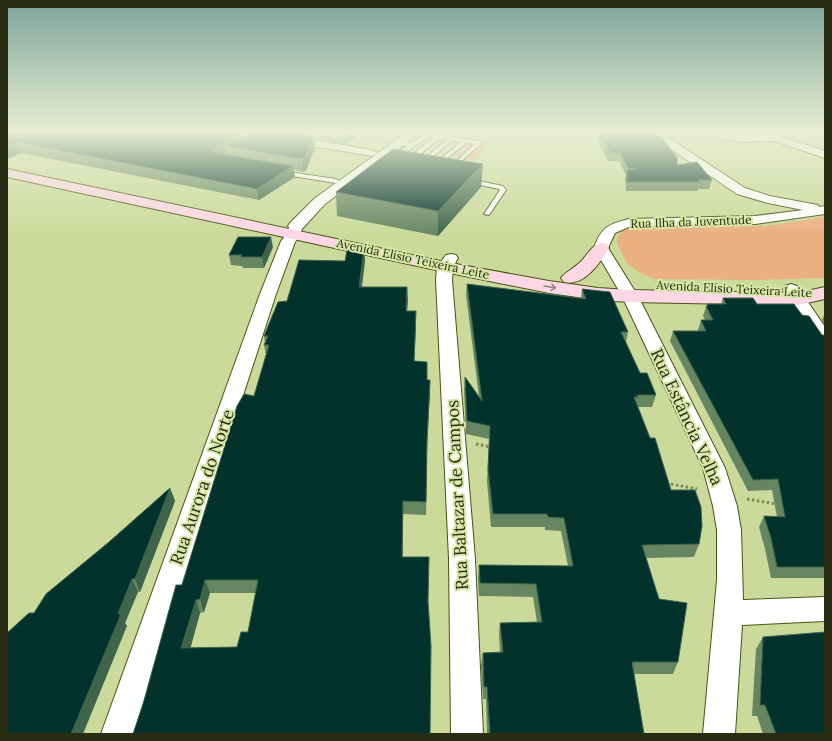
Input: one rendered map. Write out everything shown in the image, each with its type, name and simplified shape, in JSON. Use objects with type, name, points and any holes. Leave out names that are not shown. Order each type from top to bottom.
[{"type":"main road","name":"Avenida Elísio Teixeira Leite","points":[[14,168],[289,231]]},
{"type":"main road","name":"Avenida Elísio Teixeira Leite","points":[[7,173],[448,262],[549,287],[598,294],[627,290],[825,294]]},
{"type":"main road","points":[[570,278],[578,274],[592,262],[601,248]]},
{"type":"main road","name":"Avenida Elísio Teixeira Leite","points":[[448,262],[570,278],[627,290]]},
{"type":"street","points":[[289,231],[336,181],[361,168]]},
{"type":"street","points":[[289,231],[320,202],[366,168]]},
{"type":"street","points":[[706,168],[741,191],[768,199],[824,210]]},
{"type":"street","name":"Rua Ilha da Juventude","points":[[601,248],[604,238],[609,230],[629,223],[754,220],[784,217],[824,210]]},
{"type":"street","name":"Rua Aurora do Norte","points":[[117,734],[289,231]]},
{"type":"street","points":[[601,248],[627,290]]},
{"type":"street","name":"Rua Baltazar de Campos","points":[[448,262],[444,280],[462,559],[467,734]]},
{"type":"street","name":"Rua Estância Velha","points":[[627,290],[714,468],[722,495],[729,528],[731,562],[719,734]]},
{"type":"street","points":[[794,294],[825,340]]},
{"type":"street","points":[[728,614],[825,609]]},
{"type":"lane","points":[[278,172],[336,181]]},
{"type":"lane","points":[[463,180],[501,187],[503,190],[487,214]]},
{"type":"path","points":[[722,495],[781,505]]},
{"type":"shaded area","points":[[825,217],[825,278],[755,280],[654,279],[639,272],[627,263],[618,245],[617,237],[622,231],[641,227],[766,226]]},
{"type":"building","points":[[148,168],[291,168],[257,189]]},
{"type":"building","points":[[368,168],[480,168],[438,211],[336,192]]},
{"type":"building","points":[[628,168],[702,168],[712,180],[698,180],[700,182],[627,182],[627,170],[636,169]]},
{"type":"building","points":[[238,237],[271,237],[262,257],[241,257],[242,255],[229,255]]},
{"type":"building","points":[[347,250],[364,250],[359,287],[407,287],[406,311],[416,311],[414,361],[427,362],[427,380],[430,380],[426,502],[403,501],[402,557],[429,557],[428,601],[431,646],[430,734],[133,734],[143,704],[176,585],[182,585],[237,406],[244,394],[254,396],[269,345],[264,345],[268,336],[264,336],[278,302],[287,301],[299,260],[345,261]],"holes":[[[205,580],[258,580],[248,632],[241,632],[237,647],[181,648],[196,600],[200,599]]]},
{"type":"building","points":[[467,284],[586,299],[582,289],[610,292],[628,332],[621,332],[640,373],[647,373],[656,395],[637,395],[638,397],[634,397],[650,438],[655,438],[671,490],[695,490],[701,507],[702,526],[699,544],[642,545],[659,599],[687,603],[678,662],[632,662],[644,734],[490,734],[487,687],[484,687],[483,653],[503,652],[500,623],[542,622],[536,584],[480,583],[479,565],[573,566],[564,518],[548,517],[547,514],[493,514],[488,469],[490,426],[467,421],[465,377],[482,401]]},
{"type":"building","points":[[723,298],[753,298],[757,304],[794,304],[802,315],[809,316],[822,335],[825,335],[825,567],[777,567],[771,538],[764,516],[785,517],[778,479],[753,480],[673,331],[706,331],[701,320],[713,320],[706,306],[708,306],[707,304],[726,304]]},
{"type":"building","points":[[170,488],[135,579],[132,579],[118,614],[121,614],[71,734],[7,734],[7,633],[29,613],[34,613],[46,594],[109,542]]},
{"type":"building","points":[[825,632],[825,734],[776,734],[765,705],[760,705],[763,637]]}]
